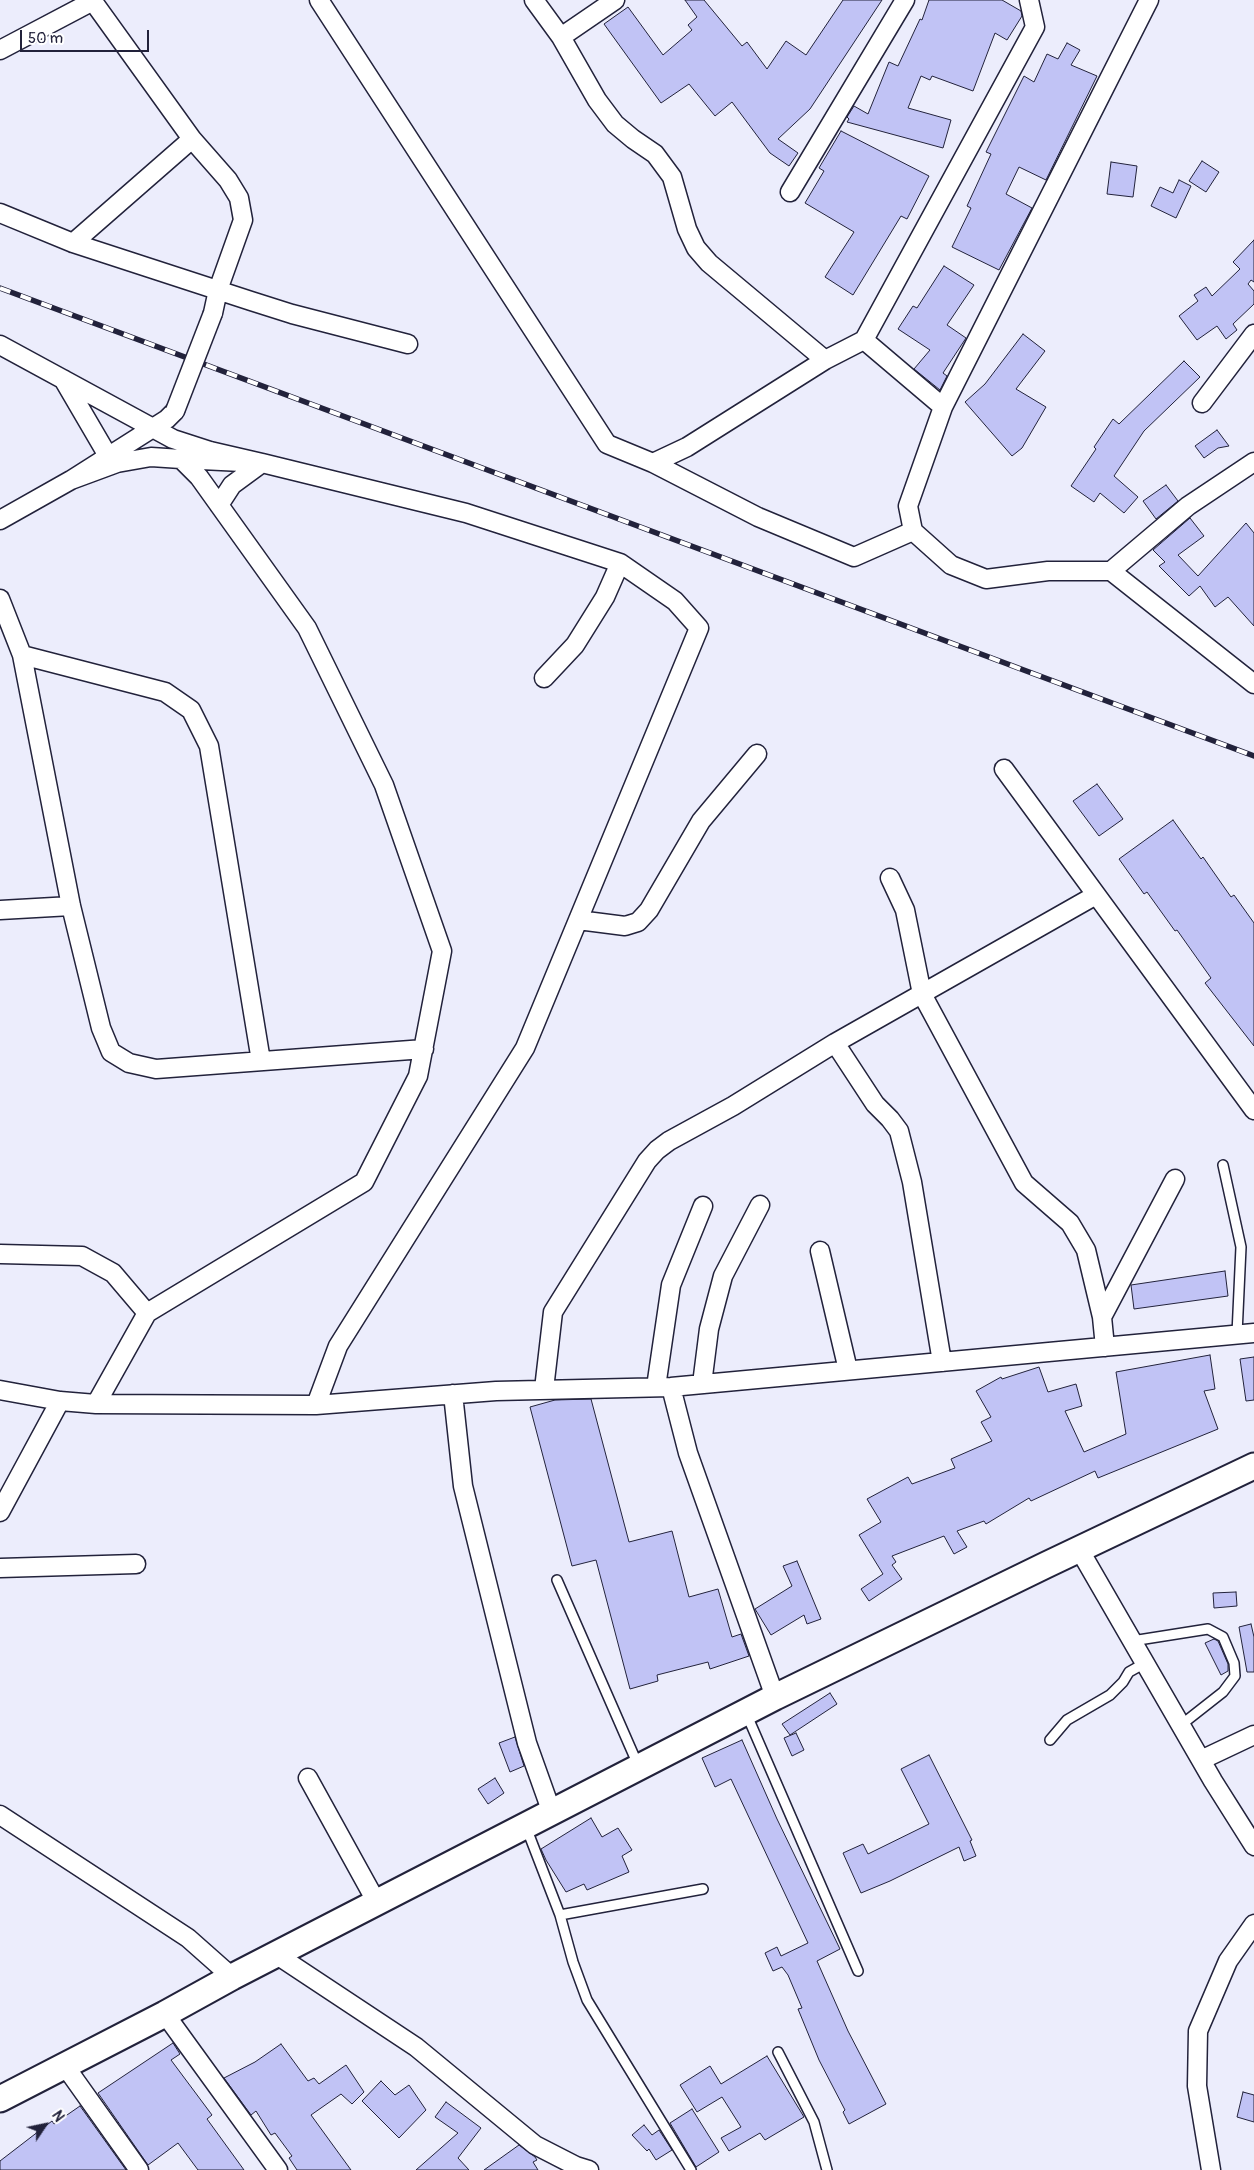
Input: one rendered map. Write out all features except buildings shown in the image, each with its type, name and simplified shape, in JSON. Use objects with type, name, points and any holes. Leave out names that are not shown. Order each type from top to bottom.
[{"type":"main road","points":[[0,2099],[775,1697],[1254,1466]]},
{"type":"street","points":[[320,0],[607,444],[653,463],[758,517],[854,557],[913,531]]},
{"type":"street","points":[[534,0],[561,37],[597,100],[614,124],[655,154],[672,176],[687,229],[696,248],[704,258],[825,360]]},
{"type":"street","points":[[561,37],[615,0]]},
{"type":"street","points":[[790,192],[905,0]]},
{"type":"street","points":[[653,463],[687,447],[825,360],[864,340],[1035,27],[1029,0]]},
{"type":"street","points":[[1149,0],[943,407],[908,506],[913,531],[951,565],[986,579],[1048,571],[1111,571],[1254,684]]},
{"type":"street","points":[[0,50],[93,1],[192,139],[228,180],[239,198],[243,220],[218,290],[213,314],[175,411],[167,419],[71,480],[0,520]]},
{"type":"street","points":[[73,243],[192,139]]},
{"type":"street","points":[[0,213],[73,243],[292,314],[408,344]]},
{"type":"street","points":[[1202,403],[1254,334]]},
{"type":"street","points":[[864,340],[943,407]]},
{"type":"street","points":[[0,345],[173,439],[210,451],[466,513],[620,563],[675,600],[699,628],[526,1048],[338,1346],[316,1405]]},
{"type":"street","points":[[63,378],[108,456]]},
{"type":"street","points":[[71,480],[116,463],[151,457],[262,463]]},
{"type":"street","points":[[96,1404],[147,1313],[364,1182],[418,1076],[442,951],[384,785],[307,628],[199,477],[181,458]]},
{"type":"street","points":[[1111,571],[1188,506],[1254,462]]},
{"type":"street","points":[[219,505],[232,485],[262,463]]},
{"type":"street","points":[[544,678],[575,645],[605,597],[620,563]]},
{"type":"street","points":[[0,599],[22,655],[71,906],[101,1028],[111,1052],[129,1062],[156,1069],[424,1048]]},
{"type":"street","points":[[22,655],[165,692],[191,710],[209,746],[261,1061]]},
{"type":"street","points":[[578,920],[625,926],[638,922],[649,910],[701,821],[757,754]]},
{"type":"street","points":[[1004,769],[1254,1110]]},
{"type":"street","points":[[890,878],[905,910],[922,994],[1024,1183],[1070,1223],[1086,1250],[1102,1317],[1105,1347]]},
{"type":"street","points":[[544,1389],[553,1312],[647,1161],[669,1141],[733,1106],[835,1043],[1096,895]]},
{"type":"street","points":[[0,910],[71,906]]},
{"type":"street","points":[[835,1043],[875,1104],[890,1119],[899,1132],[912,1182],[942,1362]]},
{"type":"street","points":[[1102,1317],[1175,1178]]},
{"type":"street","points":[[702,1384],[709,1329],[723,1276],[760,1205]]},
{"type":"street","points":[[702,1206],[671,1285],[664,1387],[775,1697]]},
{"type":"street","points":[[820,1251],[848,1370]]},
{"type":"street","points":[[0,1254],[82,1256],[113,1273],[147,1313]]},
{"type":"street","points":[[0,1390],[60,1401],[96,1404],[316,1405],[544,1389],[664,1387],[1246,1333]]},
{"type":"street","points":[[453,1394],[462,1486],[527,1743],[552,1813]]},
{"type":"street","points":[[0,1512],[60,1401]]},
{"type":"street","points":[[1079,1549],[1201,1760],[1254,1846]]},
{"type":"street","points":[[0,1568],[136,1564]]},
{"type":"street","points":[[1201,1760],[1254,1735]]},
{"type":"street","points":[[308,1778],[378,1903]]},
{"type":"street","points":[[0,1815],[188,1938],[232,1977]]},
{"type":"street","points":[[1210,2170],[1197,2086],[1198,2031],[1228,1961],[1254,1924]]},
{"type":"street","points":[[277,1954],[416,2047],[535,2145],[576,2166],[589,2170]]},
{"type":"street","points":[[165,2014],[278,2170]]},
{"type":"street","points":[[65,2066],[139,2170]]},
{"type":"lane","points":[[1223,1165],[1241,1247],[1246,1333]]},
{"type":"lane","points":[[557,1580],[639,1768]]},
{"type":"lane","points":[[1132,1641],[1208,1630],[1223,1637],[1234,1663],[1235,1676],[1223,1692],[1181,1726]]},
{"type":"lane","points":[[1050,1740],[1067,1720],[1110,1695],[1123,1682],[1129,1672],[1145,1663]]},
{"type":"lane","points":[[746,1713],[858,1971]]},
{"type":"lane","points":[[526,1826],[560,1915],[573,1962],[587,2000],[691,2170]]},
{"type":"lane","points":[[560,1915],[703,1889]]},
{"type":"lane","points":[[778,2052],[814,2122],[827,2170]]},
{"type":"railway","points":[[0,288],[1254,756]]}]
